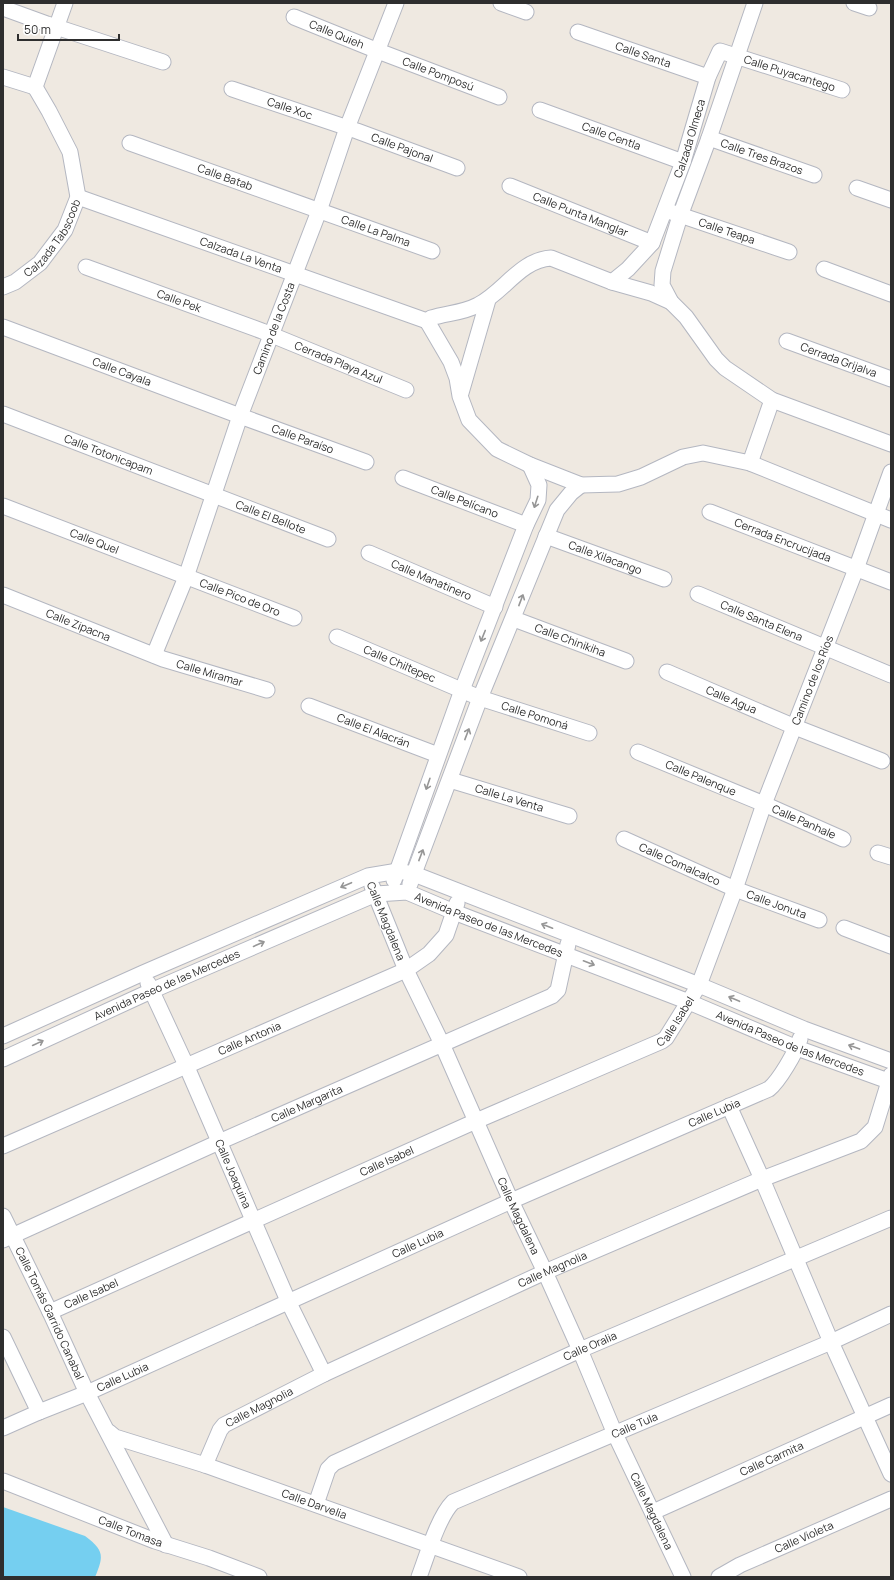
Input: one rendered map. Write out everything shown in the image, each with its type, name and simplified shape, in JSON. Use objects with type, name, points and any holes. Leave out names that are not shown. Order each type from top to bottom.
[{"type":"street","points":[[3,77],[35,87],[65,3]]},
{"type":"street","name":"Camino de la Costa","points":[[154,655],[186,577],[240,416],[319,211],[347,128],[396,3]]},
{"type":"street","points":[[501,3],[526,12]]},
{"type":"street","points":[[755,3],[738,56],[680,216],[663,271],[662,285],[671,302],[691,322],[716,359],[725,368],[772,400],[891,444]]},
{"type":"street","points":[[854,3],[870,8]]},
{"type":"street","points":[[3,8],[163,62]]},
{"type":"street","name":"Calle Quieh","points":[[294,17],[378,51]]},
{"type":"street","name":"Calle Santa","points":[[578,32],[708,77]]},
{"type":"street","name":"Calle Pomposú","points":[[378,51],[499,97]]},
{"type":"street","name":"Calzada Olmeca","points":[[612,282],[628,269],[652,243],[683,162],[708,77],[720,51],[738,56]]},
{"type":"street","name":"Calle Puyacantego","points":[[738,56],[842,90]]},
{"type":"street","name":"Calzada Tabscoob","points":[[3,287],[15,282],[40,263],[65,230],[78,197],[70,152],[35,87]]},
{"type":"street","name":"Calle Xoc","points":[[232,90],[347,128]]},
{"type":"street","name":"Calle Centla","points":[[540,110],[683,162]]},
{"type":"street","name":"Calle Pajonal","points":[[347,128],[457,168]]},
{"type":"street","name":"Calle Tres Brazos","points":[[709,138],[814,175]]},
{"type":"street","name":"Calle Batab","points":[[130,143],[319,211]]},
{"type":"street","name":"Calle Punta Manglar","points":[[510,186],[652,243]]},
{"type":"street","points":[[858,188],[891,200]]},
{"type":"street","name":"Calzada La Venta","points":[[78,197],[426,321]]},
{"type":"street","name":"Calle Teapa","points":[[665,209],[680,216],[789,252]]},
{"type":"street","name":"Calle La Palma","points":[[319,211],[432,251]]},
{"type":"street","points":[[671,302],[651,292],[612,282],[551,258],[542,258],[529,264],[488,300],[465,311],[436,316],[426,321],[451,362],[457,378],[460,396],[469,420],[497,449],[530,466],[581,485],[618,484],[641,477],[683,457],[703,454],[750,463],[891,520]]},
{"type":"street","name":"Calle Pek","points":[[86,267],[271,335]]},
{"type":"street","points":[[824,269],[891,294]]},
{"type":"street","points":[[460,396],[488,300]]},
{"type":"street","name":"Calle Cayala","points":[[3,327],[240,416]]},
{"type":"street","name":"Cerrada Playa Azul","points":[[271,335],[406,390]]},
{"type":"street","name":"Cerrada Grijalva","points":[[787,341],[891,379]]},
{"type":"street","points":[[750,463],[772,400]]},
{"type":"street","name":"Calle Totonicapam","points":[[3,414],[213,496]]},
{"type":"street","name":"Calle Paraíso","points":[[240,416],[366,462]]},
{"type":"street","points":[[383,893],[398,871],[462,690],[526,525],[538,500],[539,485],[530,466]]},
{"type":"street","name":"Camino de los Ríos","points":[[735,889],[764,804],[796,727],[891,472]]},
{"type":"street","name":"Calle Pelícano","points":[[403,478],[526,525]]},
{"type":"street","points":[[407,892],[480,698],[514,619],[557,510],[566,497],[581,485]]},
{"type":"street","name":"Calle El Bellote","points":[[213,496],[328,540]]},
{"type":"street","name":"Calle Quel","points":[[3,506],[186,577]]},
{"type":"street","name":"Cerrada Encrucijada","points":[[710,512],[891,582]]},
{"type":"street","name":"Calle Xilacango","points":[[546,536],[664,579]]},
{"type":"street","name":"Calle Manatinero","points":[[369,553],[495,607]]},
{"type":"street","name":"Calle Pico de Oro","points":[[186,577],[294,618]]},
{"type":"street","name":"Calle Santa Elena","points":[[698,594],[825,648],[891,674]]},
{"type":"street","name":"Calle Zipacna","points":[[3,596],[154,655]]},
{"type":"street","name":"Calle Chinikiha","points":[[514,619],[626,661]]},
{"type":"street","name":"Calle Chiltepec","points":[[337,637],[480,698]]},
{"type":"street","name":"Calle Miramar","points":[[154,655],[267,690]]},
{"type":"street","name":"Calle Agua","points":[[667,672],[796,727],[882,761]]},
{"type":"street","name":"Calle Pomoná","points":[[480,698],[589,733]]},
{"type":"street","name":"Calle El Alacrán","points":[[309,706],[438,755]]},
{"type":"street","name":"Calle Palenque","points":[[638,752],[764,804]]},
{"type":"street","name":"Calle La Venta","points":[[450,780],[569,816]]},
{"type":"street","name":"Calle Panhale","points":[[764,804],[843,839]]},
{"type":"street","name":"Calle Comalcalco","points":[[624,839],[735,889]]},
{"type":"street","name":"Avenida Paseo de las Mercedes","points":[[3,1036],[143,973],[368,876],[398,871],[414,874],[699,985],[804,1029],[891,1061]]},
{"type":"street","name":"Calle Magdalena","points":[[368,876],[383,893],[406,970],[442,1044],[511,1201],[545,1272],[615,1434],[683,1577]]},
{"type":"street","name":"Calle Jonuta","points":[[735,889],[819,920]]},
{"type":"street","name":"Calle Isabel","points":[[50,1312],[476,1121],[662,1041],[669,1034],[699,985],[735,889]]},
{"type":"street","name":"Avenida Paseo de las Mercedes","points":[[3,1059],[152,991],[383,893],[407,892],[454,912],[689,1002],[797,1048],[890,1080]]},
{"type":"street","name":"Calle Antonia","points":[[3,1146],[406,970],[429,954],[446,935],[460,893]]},
{"type":"street","points":[[844,928],[891,946]]},
{"type":"street","name":"Calle Margarita","points":[[8,1238],[219,1142],[552,996],[558,990],[570,935]]},
{"type":"street","name":"Calle Joaquina","points":[[143,973],[186,1065],[255,1221],[289,1303],[324,1374]]},
{"type":"street","name":"Calle Lubia","points":[[3,1428],[87,1393],[289,1303],[511,1201],[768,1089],[772,1087],[797,1048],[804,1029]]},
{"type":"street","name":"Calle Magnolia","points":[[205,1465],[220,1430],[224,1425],[324,1374],[545,1272],[762,1179],[861,1141],[875,1127],[890,1080]]},
{"type":"street","points":[[729,1106],[762,1179],[831,1342],[891,1474]]},
{"type":"street","name":"Calle Tomás Garrido Canabal","points":[[3,1216],[8,1238],[50,1312],[87,1393],[109,1432],[166,1544]]},
{"type":"street","name":"Calle Oralia","points":[[316,1504],[328,1470],[334,1463],[580,1350],[891,1218]]},
{"type":"street","name":"Calle Tula","points":[[419,1577],[447,1509],[453,1502],[831,1342],[891,1314]]},
{"type":"street","points":[[3,1337],[39,1412]]},
{"type":"street","name":"Calle Carmita","points":[[653,1512],[891,1405]]},
{"type":"street","name":"Calle Darvelia","points":[[109,1432],[115,1437],[205,1465],[519,1577]]},
{"type":"street","name":"Calle Tomasa","points":[[3,1481],[166,1544],[259,1577]]},
{"type":"street","name":"Calle Violeta","points":[[719,1577],[740,1565],[891,1499]]},
{"type":"water","points":[[3,1507],[85,1536],[96,1545],[101,1558],[95,1577],[3,1577]]}]
